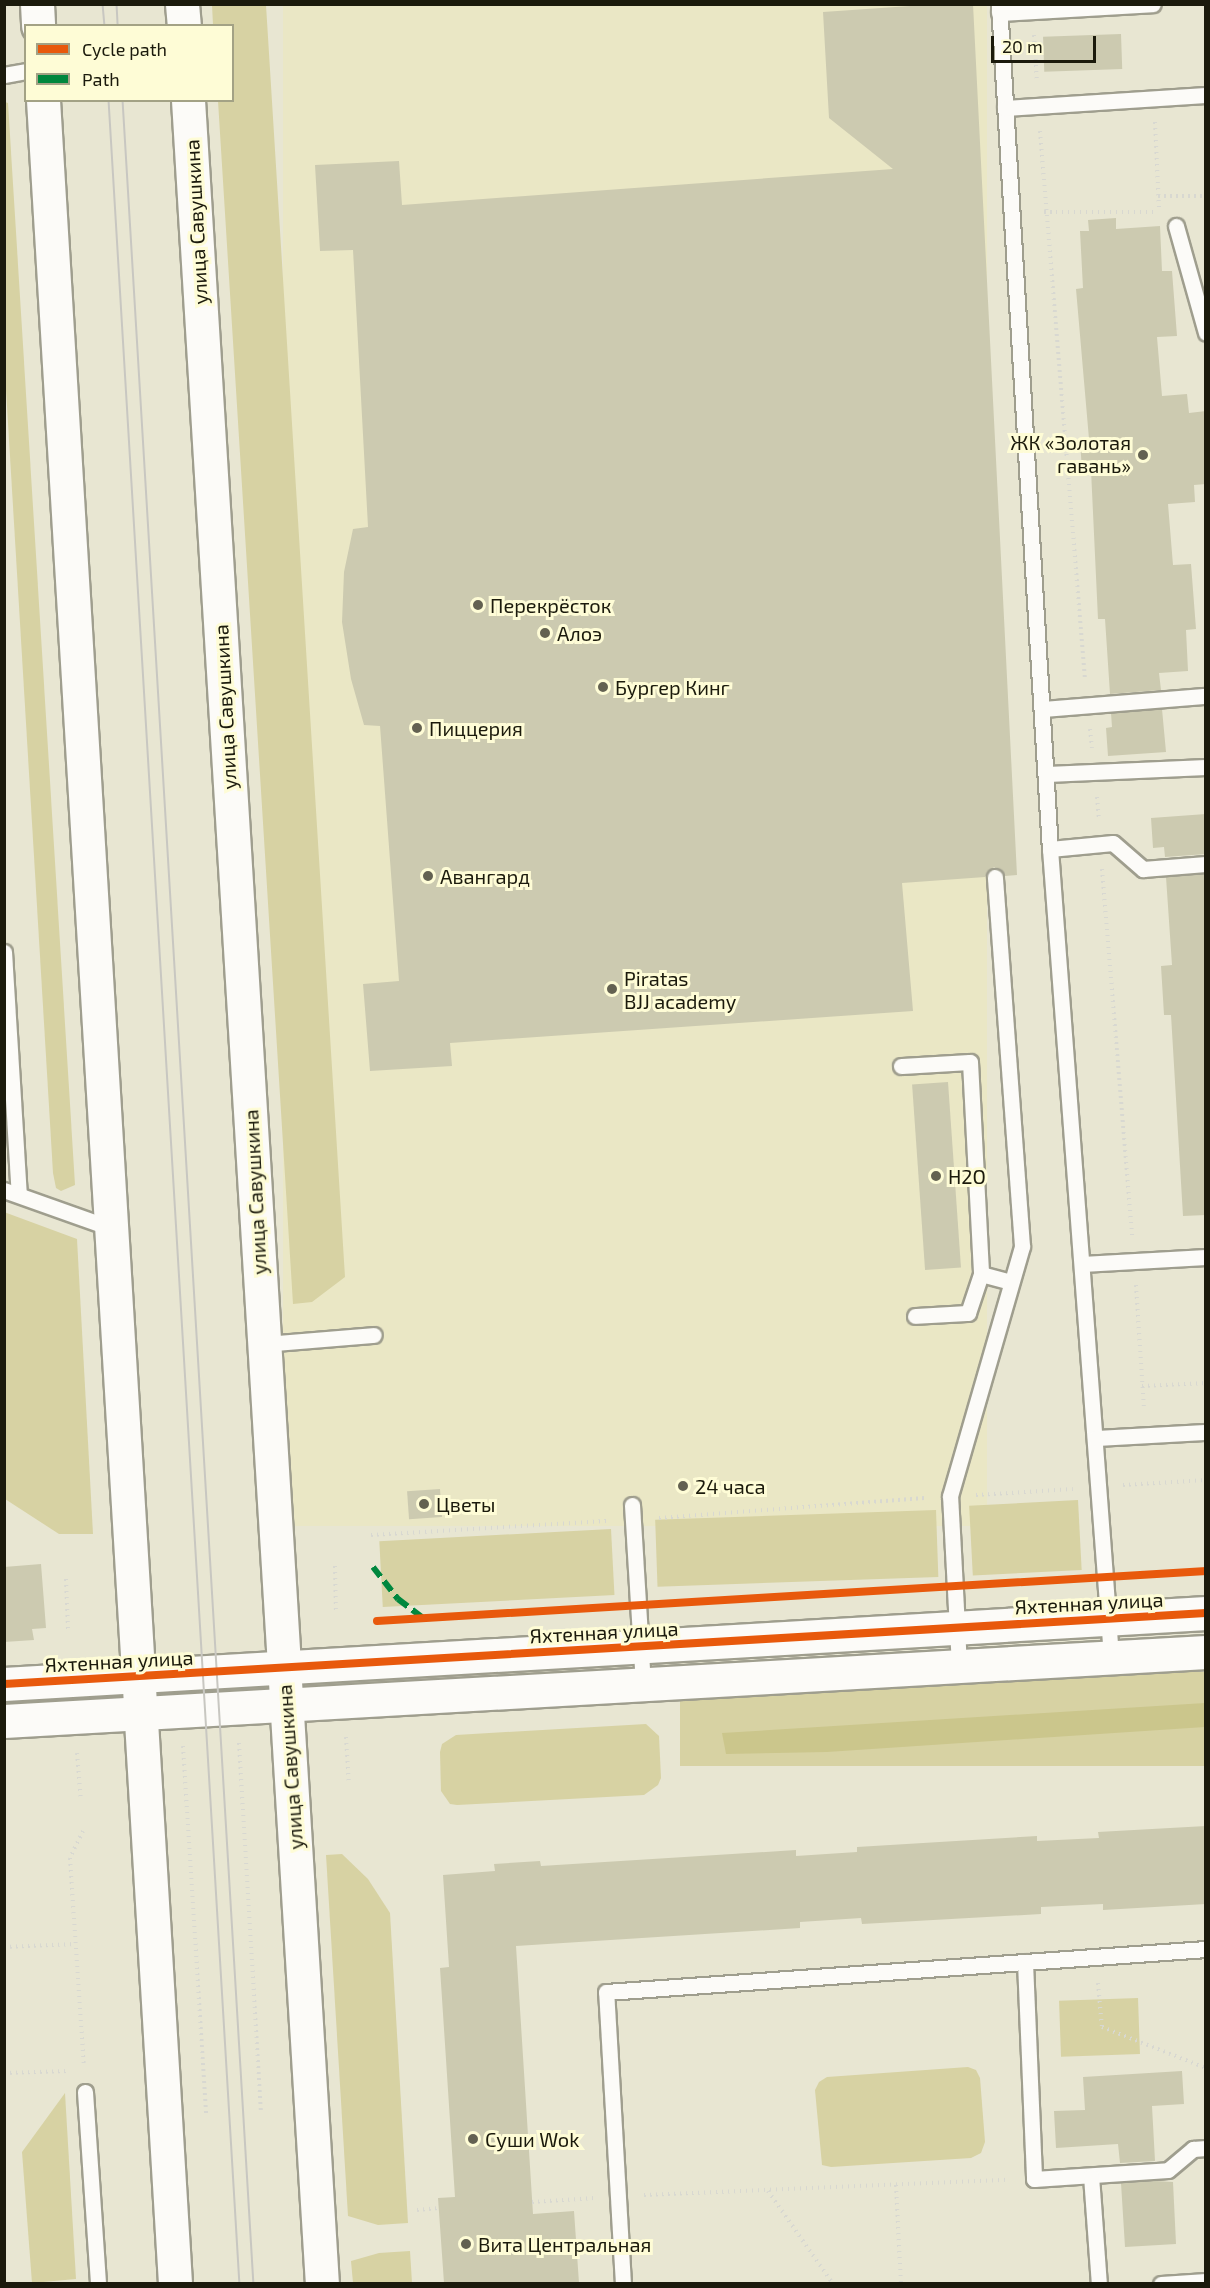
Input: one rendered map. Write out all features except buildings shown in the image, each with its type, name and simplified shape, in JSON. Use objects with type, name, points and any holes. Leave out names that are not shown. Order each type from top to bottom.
[{"type":"main road","points":[[37,4],[38,24]]},
{"type":"main road","points":[[182,4],[184,24]]},
{"type":"main road","points":[[43,102],[108,1227],[175,2283]]},
{"type":"main road","name":"улица Савушкина","points":[[188,102],[322,2283]]},
{"type":"main road","name":"Яхтенная улица","points":[[4,1684],[1206,1612]]},
{"type":"main road","points":[[4,1721],[1206,1652]]},
{"type":"lane","points":[[1111,1657],[1050,849],[999,9],[1153,4]]},
{"type":"lane","points":[[4,75],[24,71]]},
{"type":"lane","points":[[1005,108],[1206,95]]},
{"type":"lane","points":[[1176,226],[1206,333]]},
{"type":"lane","points":[[1043,709],[1206,696]]},
{"type":"lane","points":[[1047,774],[1206,767]]},
{"type":"lane","points":[[1050,849],[1113,843],[1143,869],[1206,864]]},
{"type":"lane","points":[[959,1666],[950,1496],[1022,1246],[995,877]]},
{"type":"lane","points":[[4,952],[12,1192],[108,1227]]},
{"type":"lane","points":[[901,1066],[970,1062],[981,1274],[968,1313],[915,1316]]},
{"type":"lane","points":[[1082,1264],[1206,1257]]},
{"type":"lane","points":[[981,1274],[1011,1281]]},
{"type":"lane","points":[[264,1344],[374,1335]]},
{"type":"lane","points":[[1095,1438],[1206,1432]]},
{"type":"lane","points":[[632,1512],[643,1684]]},
{"type":"lane","points":[[623,2283],[606,1992],[1206,1949]]},
{"type":"lane","points":[[1025,1962],[1034,2179],[1168,2170],[1193,2149],[1206,2148]]},
{"type":"lane","points":[[85,2092],[98,2283]]},
{"type":"lane","points":[[1091,2176],[1099,2283]]},
{"type":"lane","points":[[1161,2283],[1206,2281]]},
{"type":"path","points":[[1154,98],[1158,196],[1206,196]]},
{"type":"path","points":[[1044,212],[1159,212]]},
{"type":"path","points":[[1142,1386],[1206,1383]]},
{"type":"path","points":[[371,1535],[632,1512],[1206,1480]]},
{"type":"path","points":[[335,1566],[336,1613]]},
{"type":"path","points":[[66,1579],[68,1629]]},
{"type":"path","points":[[346,1737],[349,1785]]},
{"type":"path","points":[[239,1742],[261,2110]]},
{"type":"path","points":[[183,1746],[206,2115]]},
{"type":"path","points":[[77,1753],[81,1801]]},
{"type":"path","points":[[4,2073],[84,2071],[70,1858],[83,1831]]},
{"type":"path","points":[[4,1947],[75,1944]]},
{"type":"path","points":[[1096,1957],[1102,2027],[1206,2067]]},
{"type":"path","points":[[532,2202],[618,2196],[1034,2179]]},
{"type":"path","points":[[896,2185],[901,2283]]},
{"type":"path","points":[[767,2190],[832,2283]]},
{"type":"path","points":[[417,2210],[439,2208]]},
{"type":"shaded area","points":[[212,5],[266,5],[345,1277],[312,1302],[293,1304],[218,102],[234,102],[234,24],[213,24]]},
{"type":"shaded area","points":[[283,5],[987,5],[987,1526],[283,1526]]},
{"type":"shaded area","points":[[5,102],[8,103],[75,1185],[61,1191],[56,1188],[53,1173],[5,373]]},
{"type":"shaded area","points":[[4,1212],[77,1239],[93,1534],[59,1534],[5,1499]]},
{"type":"shaded area","points":[[1078,1500],[1082,1570],[973,1576],[969,1506]]},
{"type":"shaded area","points":[[936,1510],[938,1577],[658,1587],[655,1520]]},
{"type":"shaded area","points":[[611,1529],[614,1595],[383,1607],[379,1541]]},
{"type":"shaded area","points":[[680,1672],[1205,1672],[1205,1766],[680,1766]]},
{"type":"shaded area","points":[[1205,1703],[1205,1727],[827,1752],[726,1754],[722,1733]]},
{"type":"shaded area","points":[[646,1724],[659,1736],[661,1778],[658,1785],[644,1795],[457,1805],[450,1804],[441,1791],[440,1752],[442,1744],[456,1735]]},
{"type":"shaded area","points":[[342,1854],[368,1879],[390,1913],[408,2223],[378,2225],[348,2216],[326,1855]]},
{"type":"shaded area","points":[[1138,1998],[1140,2054],[1061,2057],[1059,2001]]},
{"type":"shaded area","points":[[968,2067],[976,2070],[980,2078],[985,2142],[981,2153],[971,2158],[831,2167],[822,2165],[815,2090],[819,2082],[827,2077]]},
{"type":"shaded area","points":[[65,2093],[76,2279],[32,2283],[22,2152]]},
{"type":"shaded area","points":[[410,2251],[412,2283],[353,2283],[351,2261],[379,2253]]},
{"type":"tram line","points":[[103,4],[105,24]]},
{"type":"tram line","points":[[117,4],[118,24]]},
{"type":"tram line","points":[[109,102],[240,2284]]},
{"type":"tram line","points":[[123,102],[254,2284]]},
{"type":"marked path","points":[[373,1567],[398,1599],[422,1617]]},
{"type":"cycle path","points":[[377,1621],[1206,1571]]},
{"type":"cycle path","points":[[4,1684],[1206,1613]]},
{"type":"place","name":"ЖК «Золотая гавань»","points":[[1143,455]]},
{"type":"place","name":"Перекрёсток","points":[[478,605]]},
{"type":"place","name":"Алоэ","points":[[545,633]]},
{"type":"place","name":"Бургер Кинг","points":[[603,687]]},
{"type":"place","name":"Пиццерия","points":[[417,728]]},
{"type":"place","name":"Авангард","points":[[428,876]]},
{"type":"place","name":"Piratas BJJ academy","points":[[612,989]]},
{"type":"place","name":"H2O","points":[[936,1176]]},
{"type":"place","name":"24 часа","points":[[683,1486]]},
{"type":"place","name":"Цветы","points":[[424,1504]]},
{"type":"place","name":"Суши Wok","points":[[473,2139]]},
{"type":"place","name":"Вита Центральная","points":[[466,2244]]}]
